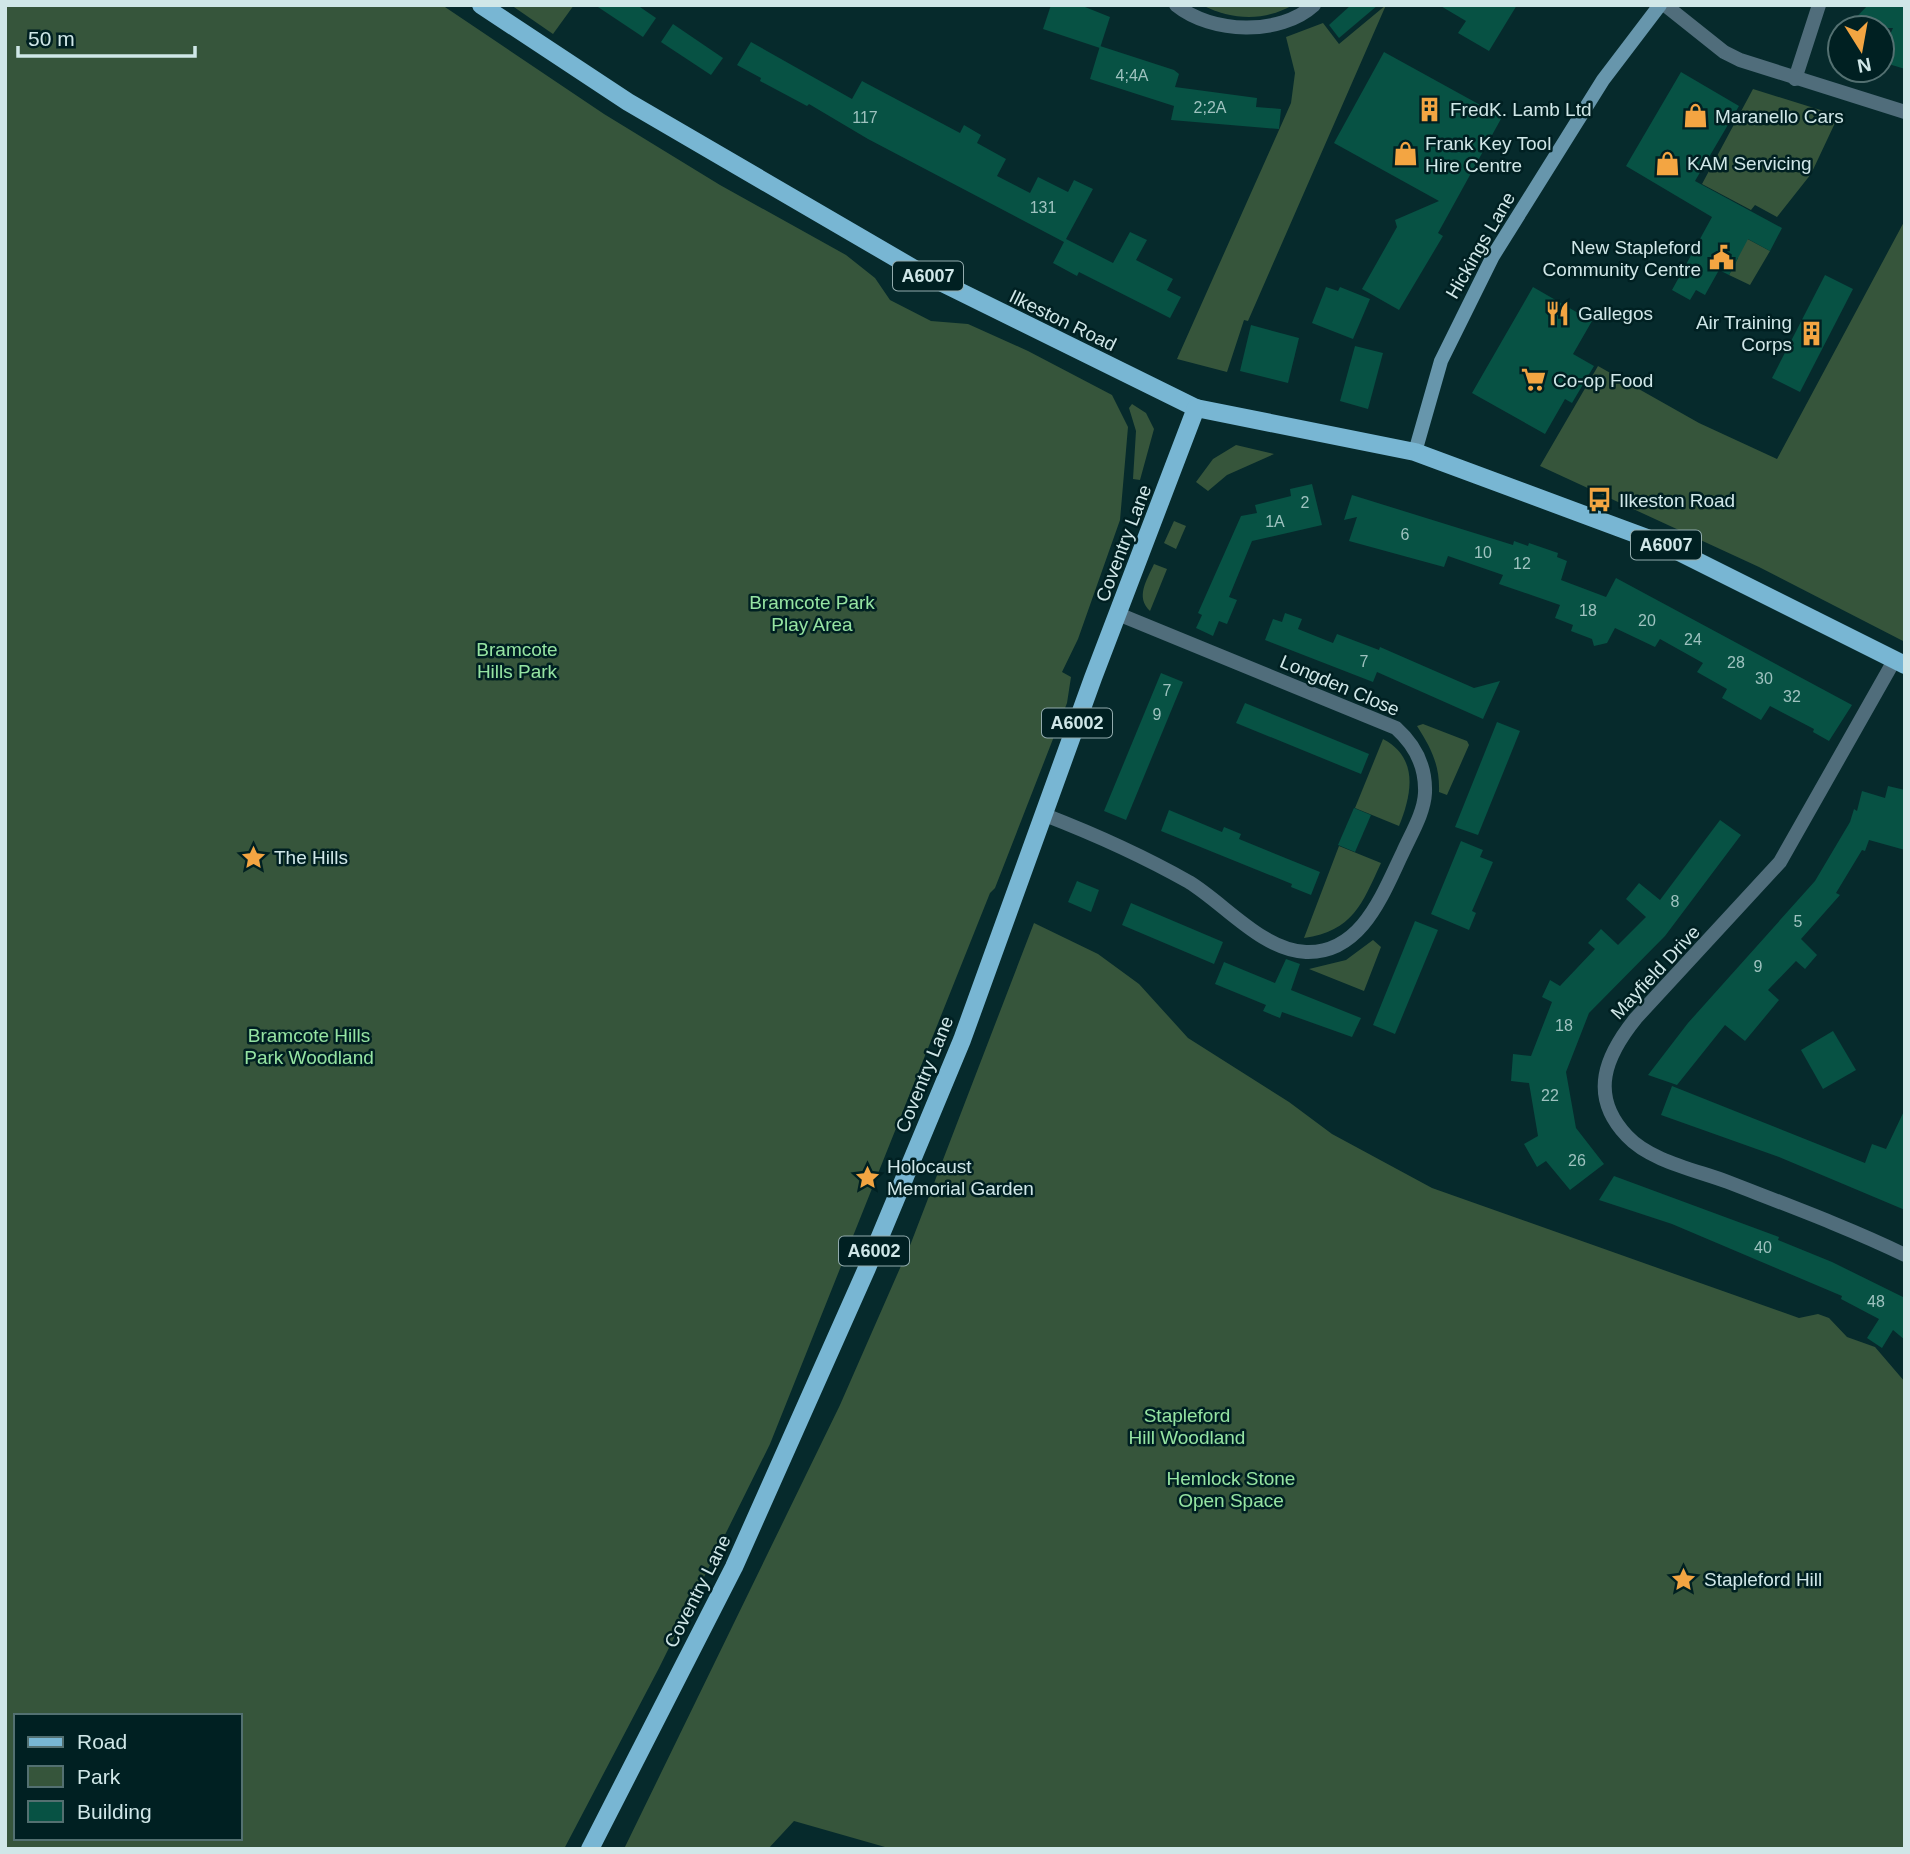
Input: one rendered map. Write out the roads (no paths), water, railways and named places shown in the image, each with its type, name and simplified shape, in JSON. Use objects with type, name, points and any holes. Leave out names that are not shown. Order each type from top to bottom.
[{"type":"main road","name":"Ilkeston Road","points":[[481,5],[628,102],[919,271],[1196,408],[1415,452],[1663,544],[1900,662]]},
{"type":"main road","name":"Hickings Lane","points":[[1415,452],[1441,361],[1493,256],[1603,80],[1660,5]]},
{"type":"main road","name":"Coventry Lane","points":[[590,1849],[734,1567],[783,1462],[961,1040],[1196,408]]},
{"type":"street","points":[[1176,5],[1209,21],[1261,27],[1292,19],[1314,5]]},
{"type":"street","points":[[1665,5],[1724,52],[1795,79],[1905,112]]},
{"type":"street","points":[[1795,79],[1819,5]]},
{"type":"street","name":"Longden Close","points":[[1045,815],[1156,865],[1215,900],[1273,942],[1307,952],[1340,944],[1368,919],[1420,813],[1425,792],[1422,765],[1410,742],[1396,728],[1118,614]]},
{"type":"street","name":"Mayfield Drive","points":[[1900,662],[1780,862],[1628,1028],[1614,1048],[1603,1075],[1606,1097],[1615,1119],[1626,1136],[1641,1148],[1833,1222],[1905,1255]]},
{"type":"place","name":"FredK. Lamb Ltd","points":[[1430,109]]},
{"type":"place","name":"Maranello Cars","points":[[1695,116]]},
{"type":"place","name":"Frank Key Tool Hire Centre","points":[[1405,154]]},
{"type":"place","name":"KAM Servicing","points":[[1667,163]]},
{"type":"place","name":"New Stapleford Community Centre","points":[[1721,258]]},
{"type":"place","name":"Gallegos","points":[[1558,313]]},
{"type":"place","name":"Air Training Corps","points":[[1812,333]]},
{"type":"place","name":"Co-op Food","points":[[1533,380]]},
{"type":"place","name":"Ilkeston Road","points":[[1599,500]]},
{"type":"place","name":"The Hills","points":[[254,857]]},
{"type":"place","name":"Holocaust Memorial Garden","points":[[867,1177]]},
{"type":"place","name":"Stapleford Hill","points":[[1684,1579]]},
{"type":"park label","name":"Bramcote Park Play Area","points":[[812,613]]},
{"type":"park label","name":"Bramcote Hills Park","points":[[517,660]]},
{"type":"park label","name":"Bramcote Hills Park Woodland","points":[[309,1046]]},
{"type":"park label","name":"Stapleford Hill Woodland","points":[[1187,1426]]},
{"type":"park label","name":"Hemlock Stone Open Space","points":[[1231,1489]]}]
